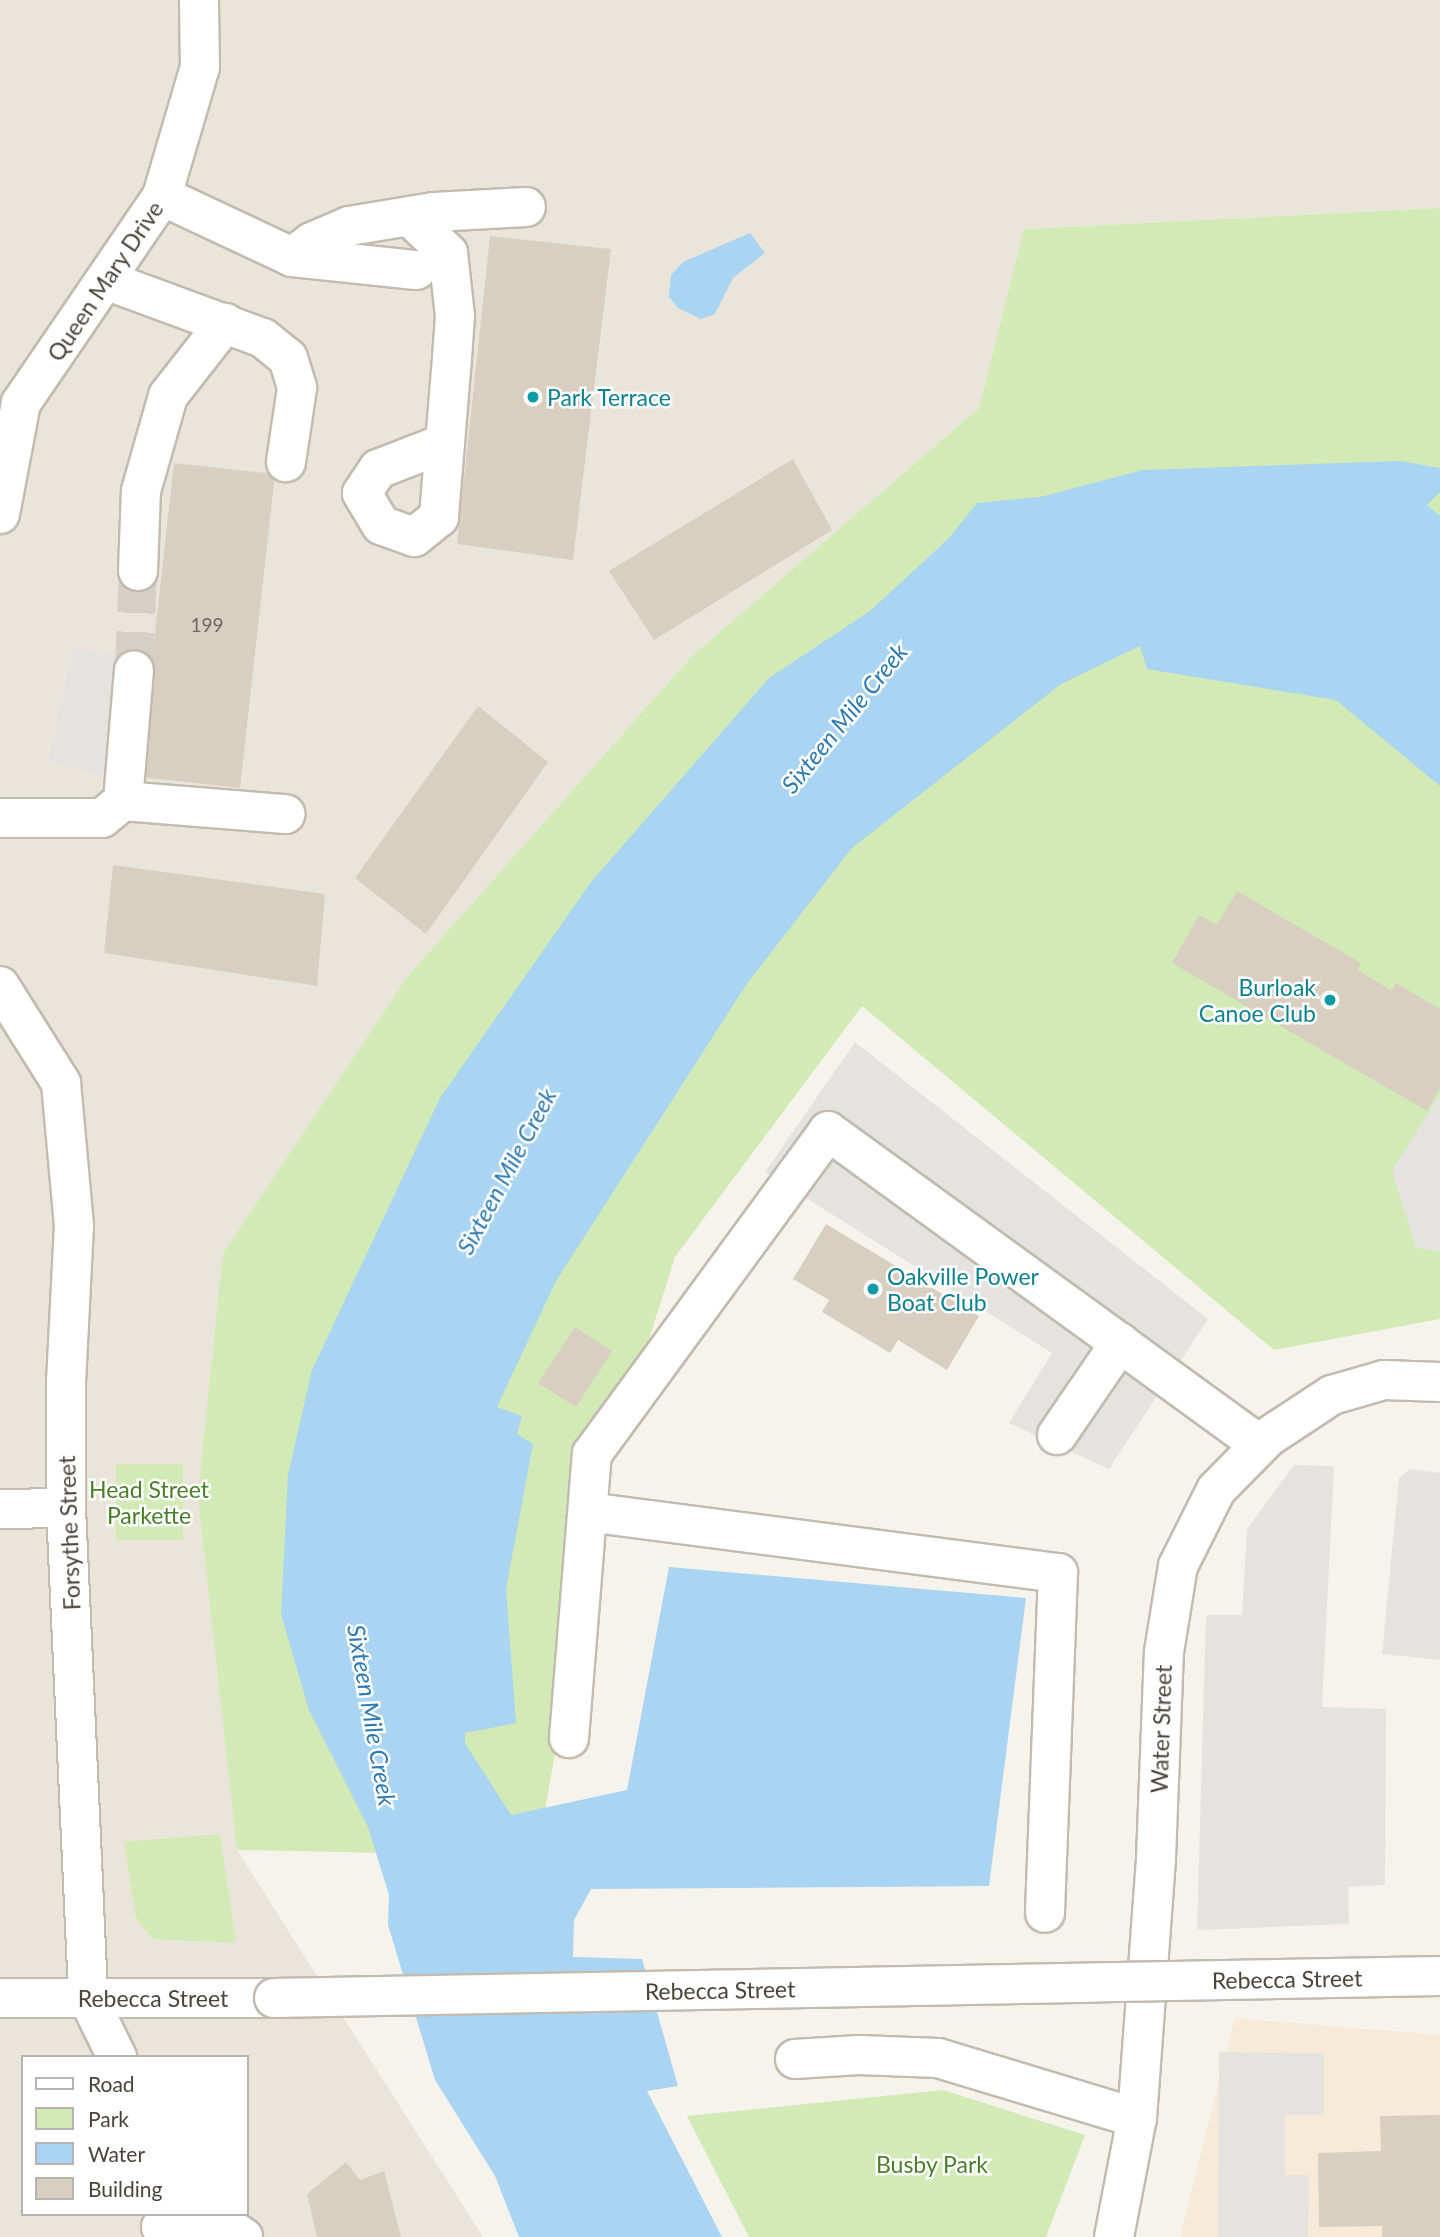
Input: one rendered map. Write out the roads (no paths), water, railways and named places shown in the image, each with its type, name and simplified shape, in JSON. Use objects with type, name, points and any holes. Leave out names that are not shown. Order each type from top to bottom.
[{"type":"street","name":"Queen Mary Drive","points":[[0,514],[21,403],[108,281],[162,196],[200,67],[199,0]]},
{"type":"street","points":[[162,196],[292,257],[416,270]]},
{"type":"street","points":[[292,257],[313,242],[349,226],[410,216],[526,207]]},
{"type":"street","points":[[410,216],[448,253],[455,316],[445,443]]},
{"type":"street","points":[[108,281],[263,338],[288,358],[297,388],[286,462]]},
{"type":"street","points":[[138,571],[141,491],[167,396],[225,323]]},
{"type":"street","points":[[123,801],[134,670]]},
{"type":"street","points":[[0,818],[102,818],[123,801],[285,814]]},
{"type":"street","name":"Forsythe Street","points":[[6,1004],[61,1083],[74,1225],[66,1381],[66,1508],[88,1998],[116,2055]]},
{"type":"street","points":[[569,1738],[592,1454],[828,1131],[1260,1445]]},
{"type":"street","points":[[1057,1435],[1120,1343]]},
{"type":"street","name":"Water Street","points":[[1114,2237],[1138,2118],[1156,1858],[1164,1652],[1178,1566],[1216,1490],[1260,1445],[1332,1395],[1384,1380],[1440,1382]]},
{"type":"street","points":[[0,1509],[66,1508]]},
{"type":"street","points":[[588,1512],[1058,1573],[1045,1913]]},
{"type":"street","name":"Rebecca Street","points":[[0,1998],[274,1998],[1440,1976]]},
{"type":"street","points":[[795,2059],[859,2055],[938,2058],[1138,2118]]},
{"type":"street","points":[[161,2226],[223,2224],[243,2237]]},
{"type":"water","points":[[750,233],[765,253],[733,278],[715,314],[701,319],[678,308],[669,297],[671,275],[683,262]]},
{"type":"water","name":"Sixteen Mile Creek","points":[[1400,461],[1440,468],[1440,492],[1427,505],[1440,516],[1440,786],[1336,700],[1147,669],[1140,646],[1061,684],[852,848],[746,985],[556,1281],[497,1407],[522,1416],[517,1434],[533,1444],[506,1589],[516,1723],[465,1733],[465,1743],[511,1815],[627,1790],[669,1567],[1026,1598],[989,1886],[591,1889],[574,1920],[573,1957],[642,1959],[678,2086],[647,2091],[722,2237],[519,2237],[495,2176],[435,2080],[388,1925],[389,1895],[368,1827],[309,1710],[281,1614],[288,1475],[312,1370],[440,1098],[591,882],[769,678],[870,611],[949,538],[977,503],[1040,497],[1143,470]]},
{"type":"tunnel","points":[[134,670],[138,571]]},
{"type":"place","name":"Park Terrace","points":[[533,397]]},
{"type":"place","name":"Burloak Canoe Club","points":[[1330,1000]]},
{"type":"place","name":"Oakville Power Boat Club","points":[[873,1289]]},
{"type":"park label","name":"Head Street Parkette","points":[[149,1502]]},
{"type":"park label","name":"Busby Park","points":[[932,2164]]}]
